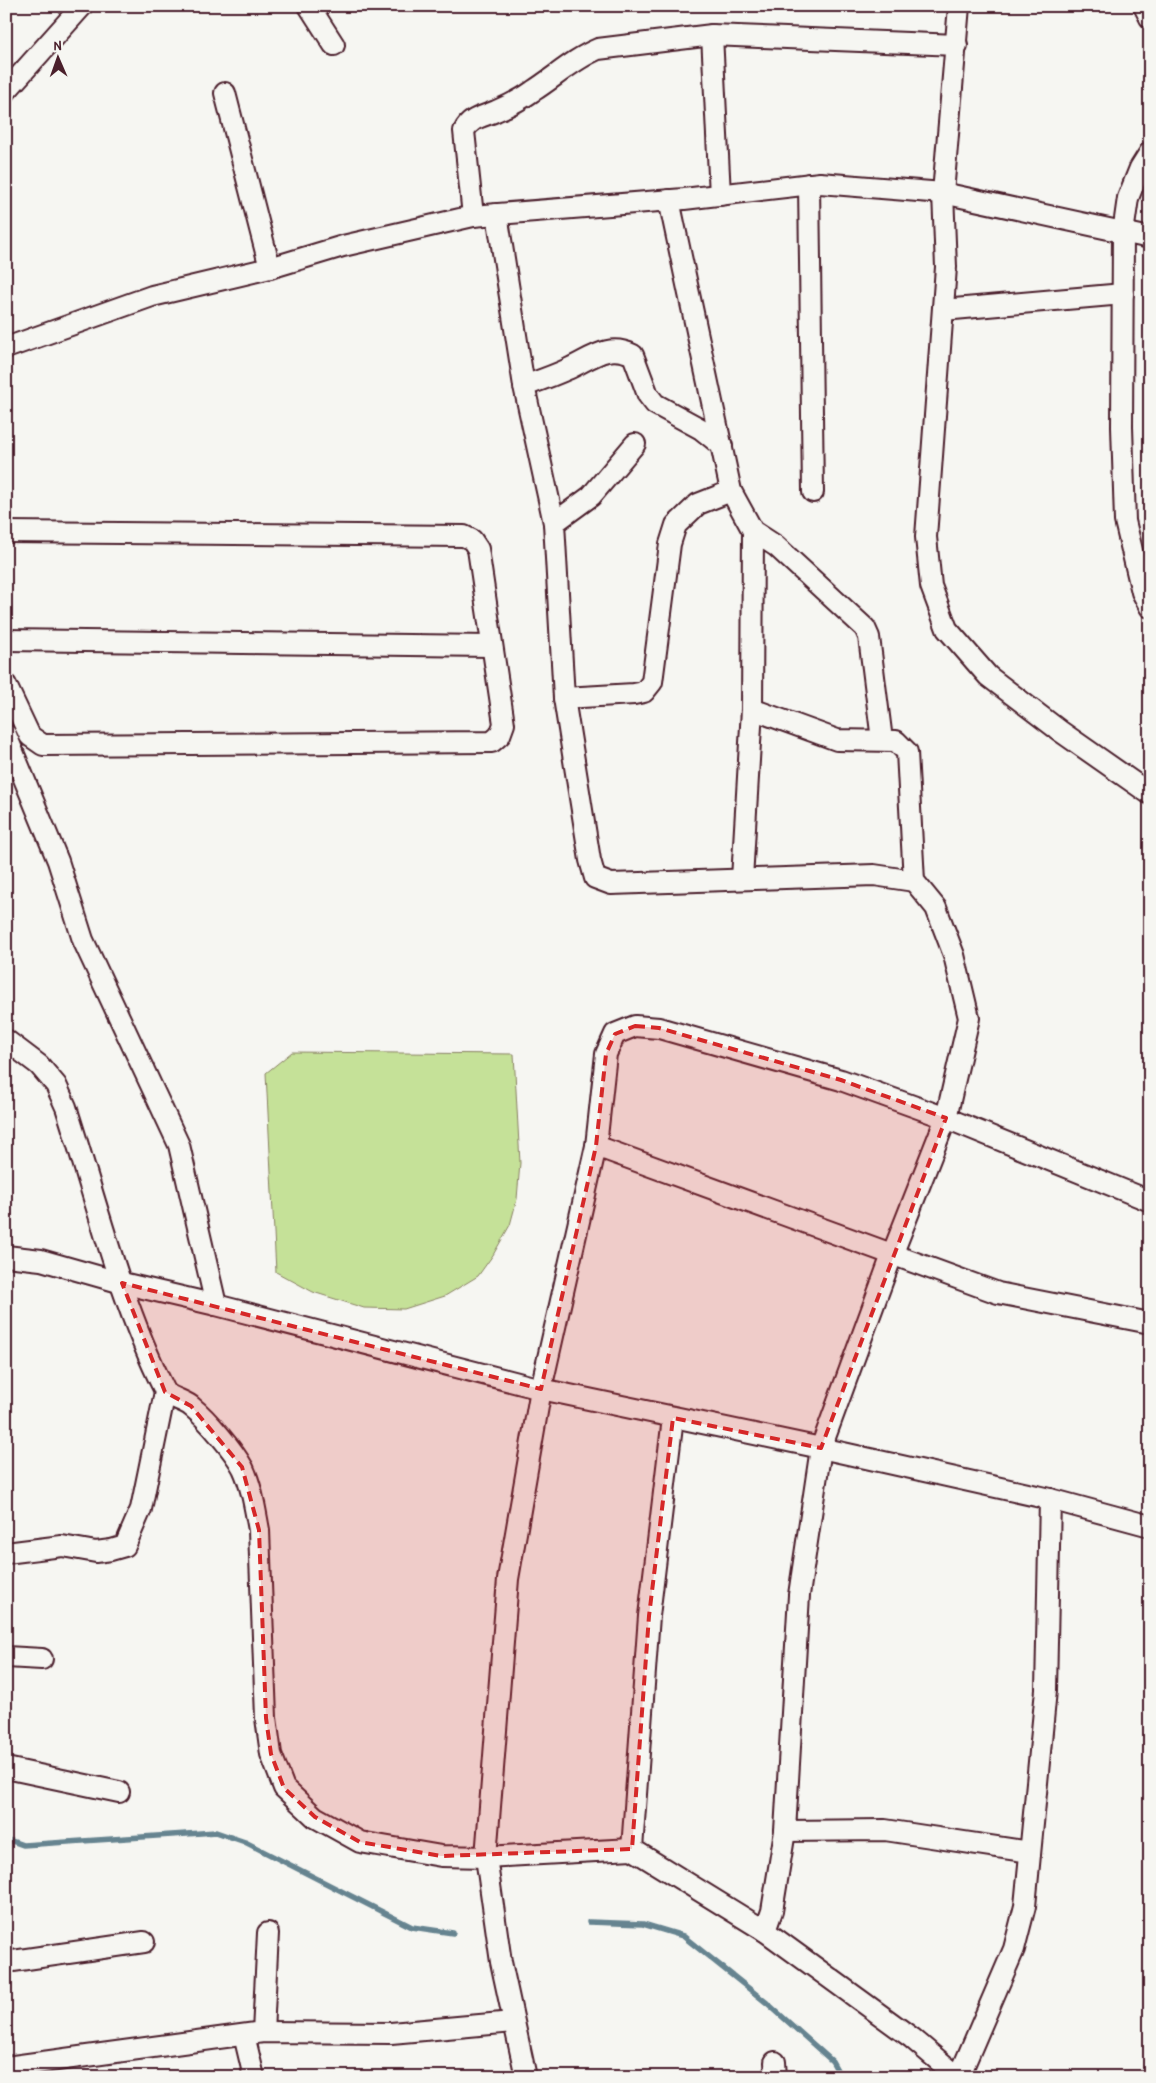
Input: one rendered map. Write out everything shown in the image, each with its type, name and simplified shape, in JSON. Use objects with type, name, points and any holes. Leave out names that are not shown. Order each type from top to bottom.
[{"type":"street","points":[[309,6],[334,44]]},
{"type":"street","points":[[959,6],[943,193],[946,267],[926,537],[931,586],[948,629],[988,676],[1060,732],[1150,794]]},
{"type":"street","points":[[1144,6],[1150,18]]},
{"type":"street","points":[[6,91],[79,7]]},
{"type":"street","points":[[473,216],[464,131],[467,124],[473,119],[495,112],[532,92],[585,55],[598,49],[712,35],[957,45]]},
{"type":"street","points":[[712,35],[720,194]]},
{"type":"street","points":[[225,93],[270,268]]},
{"type":"street","points":[[1150,152],[1140,168],[1128,198],[1123,233],[1122,427],[1125,521],[1142,592],[1150,607]]},
{"type":"street","points":[[6,348],[152,296],[270,268],[343,246],[473,216],[670,200],[820,183],[943,193],[1150,238]]},
{"type":"street","points":[[809,184],[813,492]]},
{"type":"street","points":[[670,200],[731,491],[752,531],[752,709],[742,879]]},
{"type":"street","points":[[497,214],[524,386],[554,523],[564,698],[590,860],[595,878],[611,884],[874,875],[914,881]]},
{"type":"street","points":[[943,310],[1123,294]]},
{"type":"street","points":[[524,386],[569,369],[604,352],[624,350],[633,355],[648,395],[655,404],[702,429],[722,446]]},
{"type":"street","points":[[554,523],[590,496],[635,444]]},
{"type":"street","points":[[564,698],[644,692],[652,682],[670,544],[676,525],[698,504],[731,491]]},
{"type":"street","points":[[752,531],[776,546],[864,628],[869,637],[882,740]]},
{"type":"street","points":[[6,532],[464,536],[472,540],[478,549],[504,724],[500,735],[492,742],[43,744],[30,736],[6,685]]},
{"type":"street","points":[[6,640],[491,646]]},
{"type":"street","points":[[752,709],[836,740],[896,741],[907,752],[914,881],[936,908],[954,954],[969,1018],[946,1118],[892,1254],[821,1448],[799,1595],[785,1831],[772,1911],[765,1931]]},
{"type":"street","points":[[6,735],[58,861],[83,940],[179,1145],[216,1305]]},
{"type":"street","points":[[526,2077],[500,1962],[486,1857],[508,1579],[541,1389],[596,1146],[606,1054],[615,1034],[635,1026],[660,1028],[840,1080],[946,1118],[1150,1201]]},
{"type":"street","points":[[6,1040],[39,1065],[56,1085],[66,1107],[122,1284],[147,1352],[165,1392],[141,1509],[125,1546],[96,1552],[62,1546],[6,1553]]},
{"type":"street","points":[[596,1146],[998,1293],[1150,1323]]},
{"type":"street","points":[[6,1256],[41,1260],[122,1284],[216,1305],[541,1389],[1050,1499],[1150,1526]]},
{"type":"street","points":[[165,1392],[192,1406],[216,1433],[242,1467],[254,1499],[259,1530],[266,1718],[271,1754],[284,1788],[315,1817],[360,1842],[441,1856],[486,1857],[632,1849],[765,1931],[912,2038],[958,2077],[1014,1949],[1025,1906],[1046,1690],[1050,1499]]},
{"type":"street","points":[[632,1849],[649,1616],[673,1418]]},
{"type":"street","points":[[6,1657],[42,1659]]},
{"type":"street","points":[[6,1768],[119,1792]]},
{"type":"street","points":[[785,1831],[885,1830],[1030,1852]]},
{"type":"street","points":[[254,2077],[254,2034],[268,1933]]},
{"type":"street","points":[[6,1962],[144,1942]]},
{"type":"street","points":[[6,2067],[254,2034],[392,2033],[513,2022]]},
{"type":"highlighted area","points":[[635,1026],[659,1028],[841,1080],[946,1118],[821,1448],[673,1418],[649,1616],[632,1849],[441,1856],[360,1842],[315,1817],[284,1788],[271,1754],[266,1718],[259,1530],[242,1467],[191,1406],[165,1392],[122,1283],[541,1389],[596,1146],[606,1054],[615,1034]]},
{"type":"green space","points":[[292,1052],[514,1054],[520,1163],[517,1199],[510,1225],[493,1255],[478,1276],[445,1296],[404,1309],[364,1308],[313,1292],[276,1272],[266,1073]]},
{"type":"waterway","points":[[6,1839],[23,1845],[216,1832],[245,1842],[412,1927],[453,1933]]},
{"type":"waterway","points":[[589,1922],[643,1924],[683,1936],[767,2003],[832,2061],[841,2077]]}]
